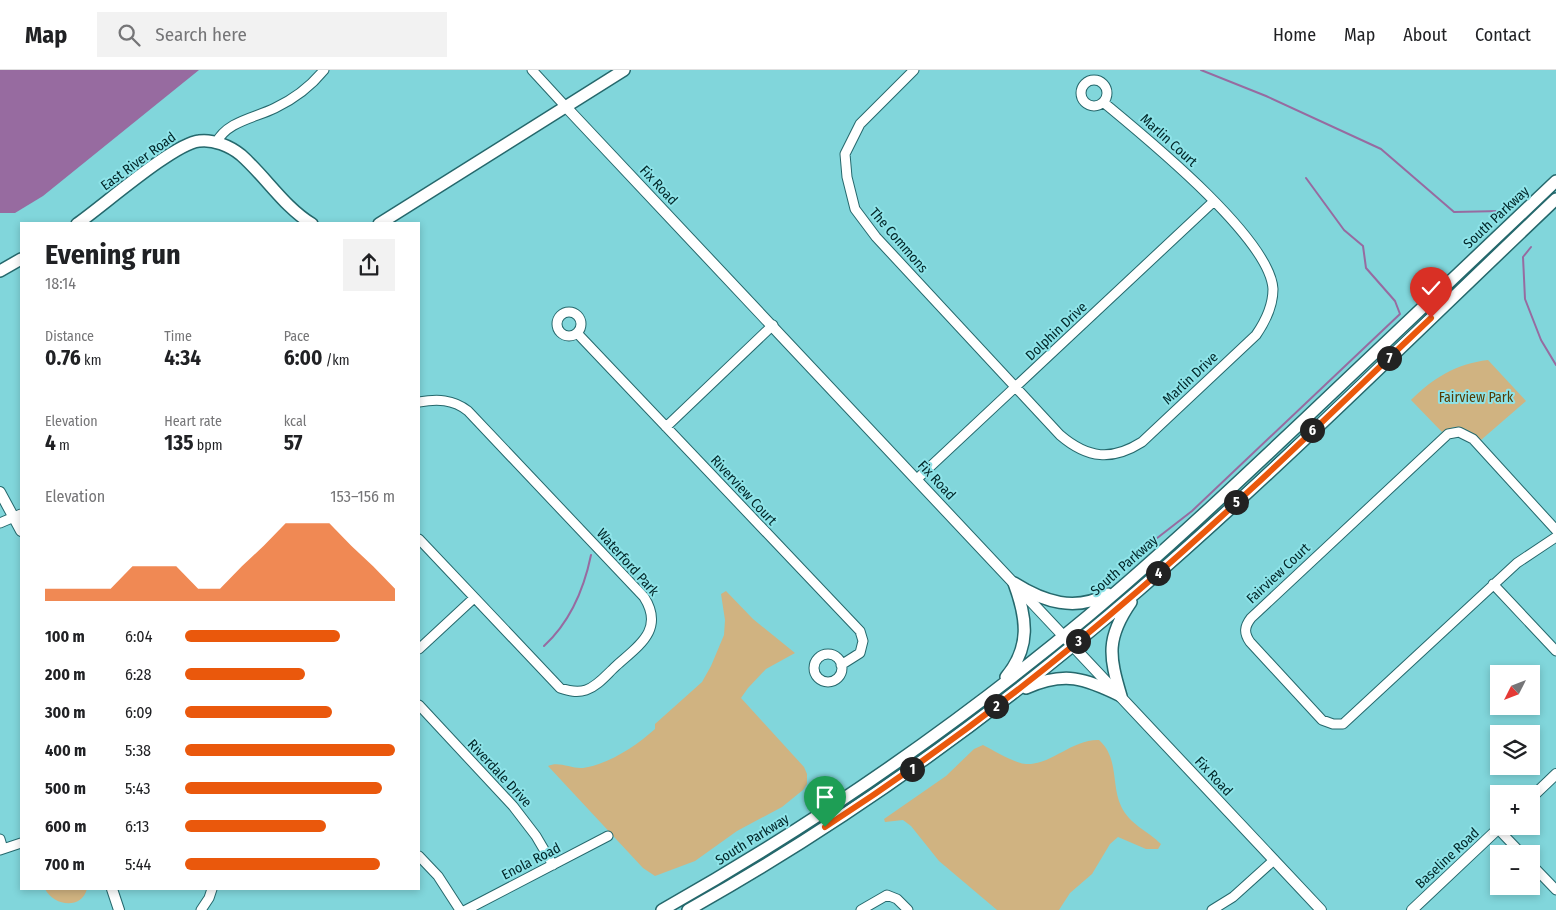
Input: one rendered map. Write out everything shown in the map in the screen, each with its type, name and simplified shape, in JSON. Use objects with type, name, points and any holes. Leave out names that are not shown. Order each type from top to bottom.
[{"type":"main road","points":[[382,222],[624,70]]},
{"type":"main road","name":"East River Road","points":[[80,222],[177,149],[200,141],[216,143],[241,156],[290,206],[310,222]]},
{"type":"main road","name":"South Parkway","points":[[662,910],[784,838],[932,738],[1064,636],[1133,578],[1279,443],[1556,181]]},
{"type":"main road","name":"South Parkway","points":[[688,910],[787,852],[862,803],[959,734],[1073,645],[1139,590],[1293,448],[1556,199]]},
{"type":"main road","points":[[0,271],[20,260]]},
{"type":"main road","points":[[1014,584],[1050,601],[1069,604],[1100,598],[1133,578]]},
{"type":"main road","points":[[996,690],[1018,660],[1025,640],[1024,615],[1014,584]]},
{"type":"main road","points":[[1120,696],[1111,660],[1110,646],[1116,627],[1139,590]]},
{"type":"main road","points":[[1013,692],[1048,679],[1070,677],[1097,684],[1120,696]]},
{"type":"street","points":[[216,143],[223,132],[233,125],[276,108],[297,96],[324,70]]},
{"type":"street","name":"Fix Road","points":[[532,70],[1321,910]]},
{"type":"street","name":"The Commons","points":[[914,70],[860,124],[845,154],[846,177],[855,209],[876,237],[1015,388]]},
{"type":"street","name":"Marlin Court","points":[[1103,102],[1173,159],[1213,202]]},
{"type":"street","name":"Marlin Drive","points":[[1015,388],[1070,444],[1092,454],[1115,455],[1142,442],[1236,354],[1262,326],[1270,308],[1273,290],[1266,264],[1258,252],[1213,202]]},
{"type":"street","name":"Dolphin Drive","points":[[917,479],[1213,202]]},
{"type":"street","points":[[666,427],[773,325]]},
{"type":"street","name":"Riverview Court","points":[[577,333],[860,631],[863,641],[860,653],[841,665]]},
{"type":"street","name":"Waterford Park","points":[[420,402],[434,399],[449,401],[468,411],[644,597],[652,613],[651,628],[644,640],[596,685],[588,690],[574,692],[555,684],[420,540]]},
{"type":"street","name":"Fairview Court","points":[[1556,530],[1473,439],[1459,432],[1448,434],[1251,618],[1246,626],[1245,634],[1250,642],[1322,720],[1333,724],[1343,724],[1493,584],[1536,548],[1556,537]]},
{"type":"street","points":[[0,492],[18,516],[0,523]]},
{"type":"street","points":[[1493,584],[1556,651]]},
{"type":"street","points":[[420,648],[474,598]]},
{"type":"street","name":"Riverdale Drive","points":[[420,706],[513,806],[536,836],[553,865]]},
{"type":"street","points":[[1540,789],[1556,774]]},
{"type":"street","name":"Baseline Road","points":[[1412,910],[1492,835]]},
{"type":"street","points":[[1507,835],[1515,845]]},
{"type":"street","name":"Enola Road","points":[[466,910],[608,836]]},
{"type":"street","points":[[0,839],[1,849],[20,843]]},
{"type":"street","points":[[420,857],[438,876],[460,910]]},
{"type":"street","points":[[1212,910],[1233,897],[1274,860]]},
{"type":"street","points":[[1540,873],[1556,890]]},
{"type":"street","points":[[112,890],[119,910]]},
{"type":"street","points":[[201,910],[212,890]]},
{"type":"street","points":[[861,910],[886,895],[894,897],[908,910]]},
{"type":"green space","name":"Fairview Park","points":[[1488,360],[1526,401],[1481,440],[1463,428],[1453,427],[1442,432],[1411,400],[1446,373],[1466,365]]},
{"type":"green space","points":[[726,591],[753,619],[795,653],[766,669],[741,698],[804,767],[807,774],[807,784],[803,790],[782,807],[737,831],[695,861],[655,876],[643,868],[548,766],[556,764],[583,768],[603,763],[631,748],[655,729],[655,724],[702,682],[711,666],[724,635],[725,620],[721,594]]},
{"type":"green space","points":[[1099,740],[1105,747],[1112,763],[1118,798],[1124,812],[1134,823],[1161,844],[1158,849],[1146,849],[1118,837],[1110,844],[1092,874],[1070,893],[1059,910],[997,910],[939,861],[911,826],[903,820],[885,822],[884,819],[946,776],[974,749],[983,745],[1026,764],[1045,761],[1080,743]]},
{"type":"green space","points":[[46,890],[87,890],[84,896],[73,903],[61,902],[49,895]]},
{"type":"shaded area","points":[[0,70],[199,70],[43,196],[15,213],[0,213]]},
{"type":"waterway","points":[[1201,70],[1266,96],[1381,149],[1454,212],[1501,211]]},
{"type":"waterway","points":[[1143,549],[1192,511],[1400,314],[1395,301],[1366,268],[1363,246],[1344,230],[1306,178]]},
{"type":"waterway","points":[[1531,247],[1523,257],[1525,299],[1541,340],[1556,365]]},
{"type":"waterway","points":[[544,646],[553,637],[575,604],[591,555]]},
{"type":"route","points":[[825,827],[916,766],[1044,669],[1109,616],[1176,558],[1431,318]]}]
